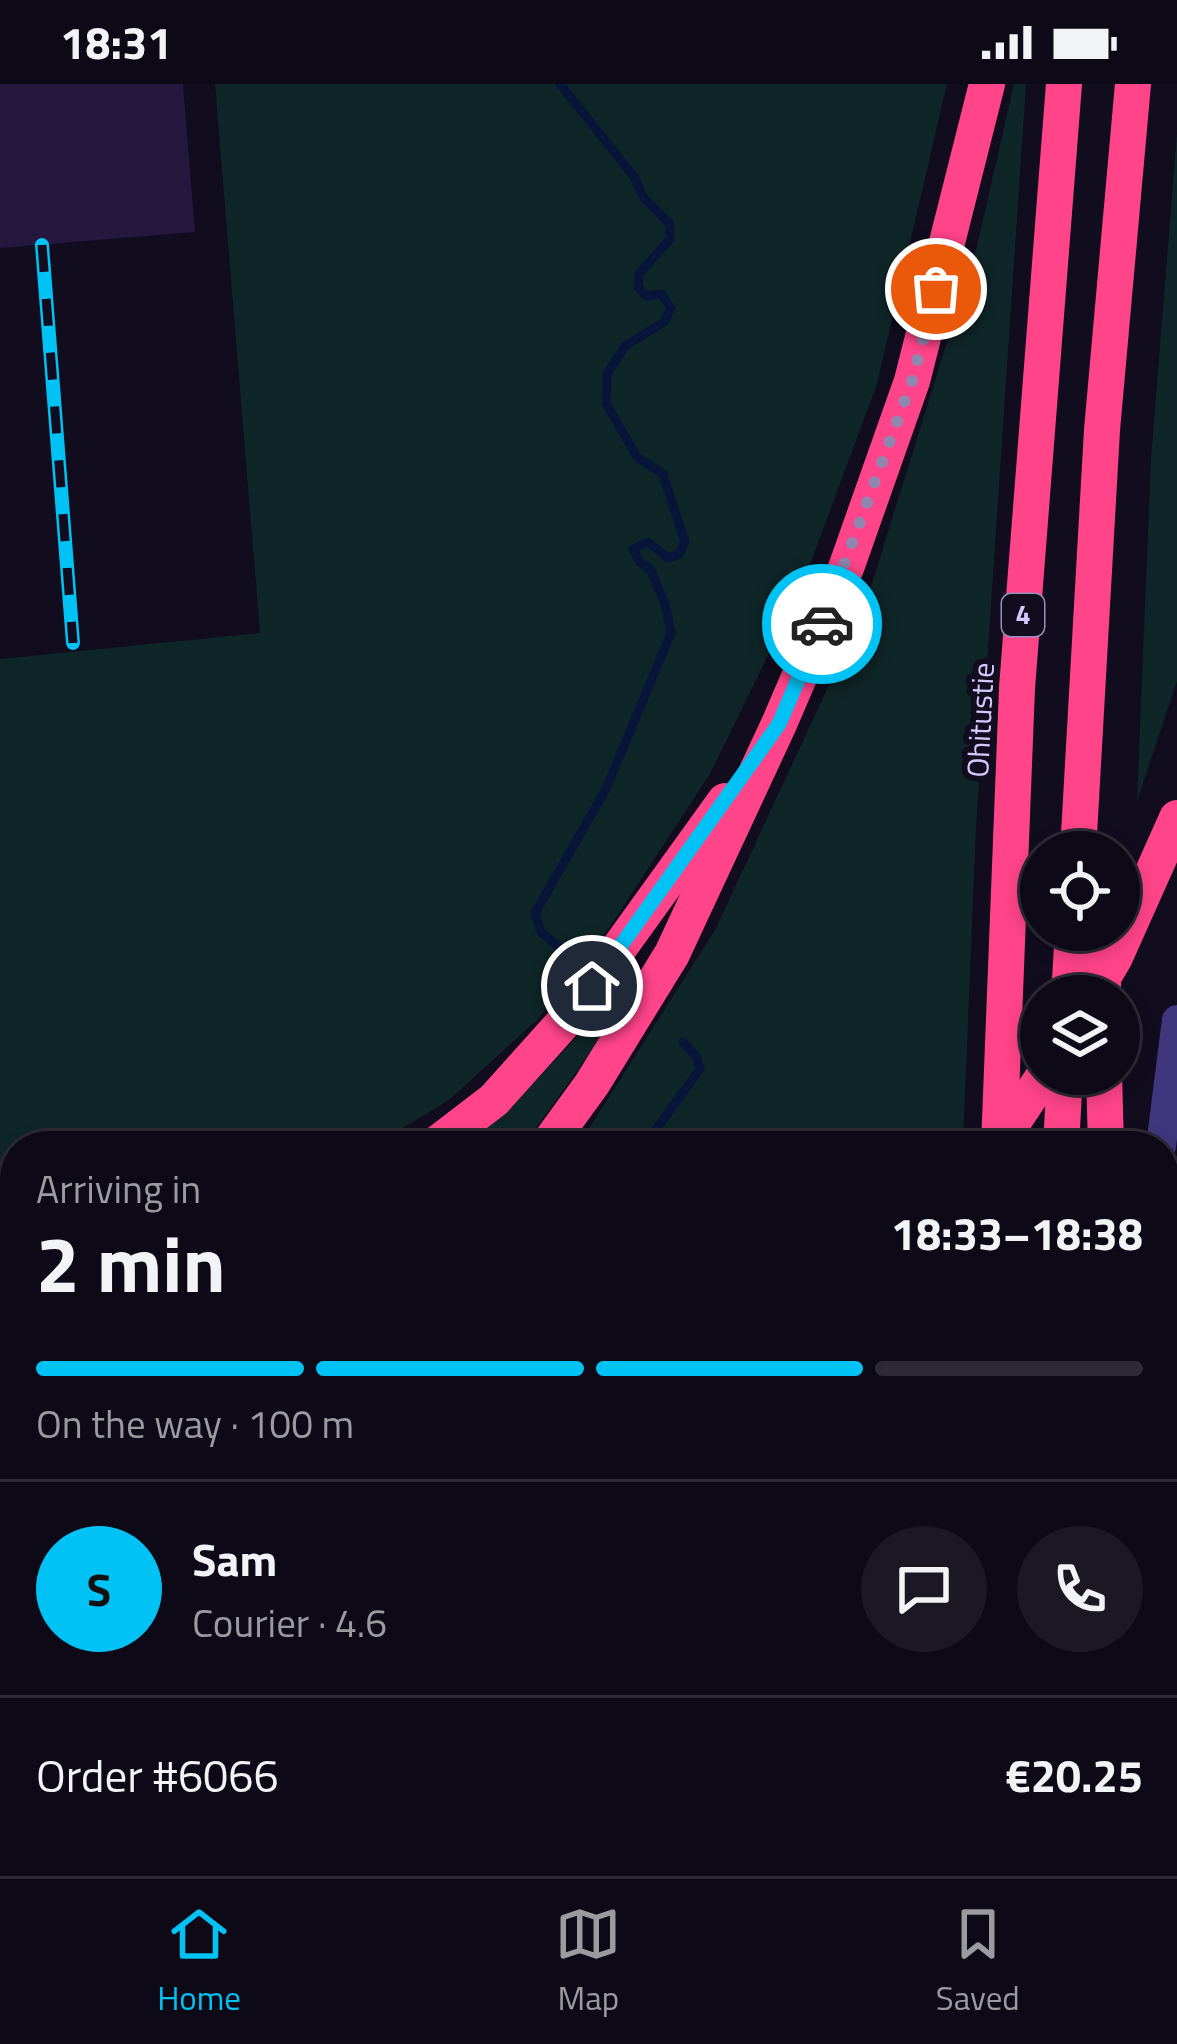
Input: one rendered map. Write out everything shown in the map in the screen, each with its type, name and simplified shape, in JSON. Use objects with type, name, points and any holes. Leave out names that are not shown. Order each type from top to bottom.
[{"type":"highway","points":[[559,1131],[672,954],[846,568],[912,381],[987,84]]},
{"type":"highway","name":"Ohitustie","points":[[999,1131],[1018,688],[1064,84]]},
{"type":"highway","points":[[1079,831],[1102,430],[1133,84]]},
{"type":"highway","points":[[1102,430],[1103,831]]},
{"type":"highway","points":[[454,1131],[494,1100],[573,1012],[779,724]]},
{"type":"highway","points":[[1104,975],[1177,818]]},
{"type":"highway","points":[[1008,1131],[1032,1095]]},
{"type":"highway","points":[[1061,1131],[1064,1095]]},
{"type":"highway","points":[[1105,1095],[1106,1131]]},
{"type":"lane","points":[[1163,1131],[1177,1020]]},
{"type":"green space","points":[[215,84],[947,84],[877,384],[802,586],[710,774],[607,931],[537,1020],[449,1100],[398,1131],[0,1131],[0,659],[260,633]]},
{"type":"green space","points":[[1014,84],[1026,84],[976,828],[963,1131],[588,1131],[715,930],[863,612],[977,246]]},
{"type":"green space","points":[[1177,133],[1177,681],[1137,801],[1151,459]]},
{"type":"green space","points":[[605,1007],[617,1015],[534,1131],[483,1131]]},
{"type":"building","points":[[0,84],[183,84],[195,232],[0,248]]},
{"type":"waterway","points":[[560,84],[635,178],[643,197],[670,224],[670,239],[639,274],[638,287],[646,296],[661,294],[671,308],[664,322],[625,346],[607,374],[606,403],[637,457],[663,474],[685,542],[679,554],[668,558],[648,542],[633,549],[650,569],[671,633],[606,789],[535,913],[541,932],[569,955]]},
{"type":"waterway","points":[[655,1131],[700,1069],[683,1042]]},
{"type":"railway","points":[[42,245],[73,643]]},
{"type":"way so far","points":[[822,624],[912,381],[936,289]]},
{"type":"route","points":[[592,986],[779,724],[822,624]]}]
